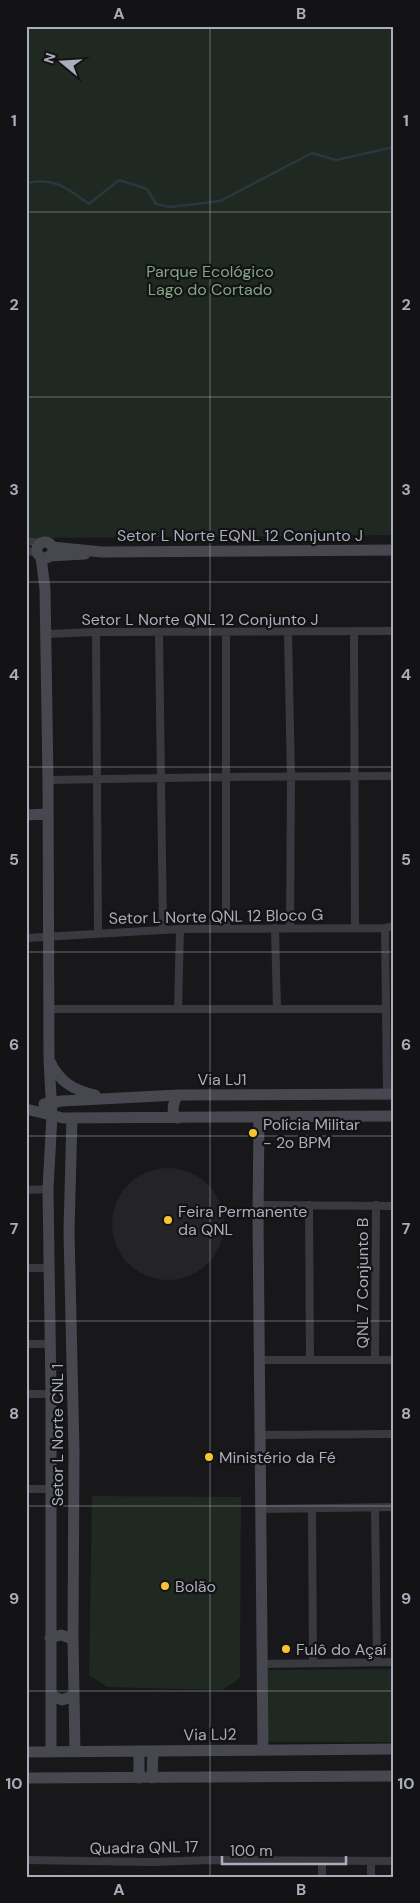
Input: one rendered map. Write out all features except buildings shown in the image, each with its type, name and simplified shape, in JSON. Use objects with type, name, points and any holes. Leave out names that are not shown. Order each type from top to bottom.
[{"type":"street","points":[[26,541],[45,552]]},
{"type":"street","points":[[26,550],[45,552]]},
{"type":"street","name":"Setor L Norte EQNL 12 Conjunto J","points":[[45,552],[394,550]]},
{"type":"street","points":[[45,552],[49,1060],[52,1115],[48,1185],[51,1357],[51,1751]]},
{"type":"street","points":[[354,631],[355,927]]},
{"type":"street","name":"Setor L Norte QNL 12 Conjunto J","points":[[46,634],[96,632],[394,631]]},
{"type":"street","points":[[96,632],[98,933]]},
{"type":"street","points":[[288,632],[291,777],[290,928]]},
{"type":"street","points":[[159,633],[163,930]]},
{"type":"street","points":[[226,633],[226,928]]},
{"type":"street","points":[[48,780],[394,776]]},
{"type":"street","points":[[26,814],[48,814]]},
{"type":"street","points":[[390,927],[385,962],[385,1009],[390,1094]]},
{"type":"street","name":"Setor L Norte QNL 12 Bloco G","points":[[26,938],[180,929],[390,927]]},
{"type":"street","points":[[275,928],[276,1009]]},
{"type":"street","points":[[178,1008],[180,929]]},
{"type":"street","points":[[385,962],[394,967]]},
{"type":"street","points":[[49,1009],[385,1009]]},
{"type":"street","points":[[49,1060],[58,1075],[73,1088],[106,1098]]},
{"type":"street","points":[[349,1116],[354,1114],[357,1102],[351,1094]]},
{"type":"street","name":"Via LJ1","points":[[29,1109],[50,1102],[178,1095],[390,1094]]},
{"type":"street","points":[[178,1095],[172,1111],[174,1116],[178,1118]]},
{"type":"street","points":[[29,1109],[62,1118],[394,1116]]},
{"type":"street","points":[[259,1117],[258,1205],[263,1750]]},
{"type":"street","name":"Setor L Norte CNL 1","points":[[72,1118],[68,1231],[74,1451],[73,1639],[75,1752]]},
{"type":"street","points":[[26,1190],[48,1185],[56,1174],[69,1178]]},
{"type":"street","points":[[258,1205],[394,1206]]},
{"type":"street","points":[[309,1205],[310,1360]]},
{"type":"street","name":"QNL 7 Conjunto B","points":[[375,1360],[376,1205]]},
{"type":"street","points":[[26,1268],[50,1268]]},
{"type":"street","points":[[26,1344],[50,1344]]},
{"type":"street","points":[[51,1357],[55,1362],[61,1364],[67,1364],[72,1360]]},
{"type":"street","points":[[260,1360],[394,1360]]},
{"type":"street","points":[[51,1381],[58,1375],[72,1378]]},
{"type":"street","points":[[26,1394],[51,1394]]},
{"type":"street","points":[[260,1435],[394,1434]]},
{"type":"street","points":[[26,1489],[51,1489]]},
{"type":"street","points":[[260,1509],[394,1507]]},
{"type":"street","points":[[312,1508],[313,1663]]},
{"type":"street","points":[[375,1508],[377,1662]]},
{"type":"street","points":[[50,1638],[60,1636],[73,1639]]},
{"type":"street","points":[[262,1664],[394,1662]]},
{"type":"street","points":[[51,1695],[62,1700],[74,1696]]},
{"type":"street","name":"Via LJ2","points":[[26,1752],[394,1749]]},
{"type":"street","points":[[139,1751],[139,1778]]},
{"type":"street","points":[[152,1778],[153,1751]]},
{"type":"street","points":[[26,1778],[394,1776]]},
{"type":"street","name":"Quadra QNL 17","points":[[26,1860],[394,1861]]},
{"type":"street","points":[[371,1861],[371,1877]]},
{"type":"street","points":[[322,1862],[322,1877]]},
{"type":"shaded area","name":"Feira Permanente da QNL","points":[[168,1168],[189,1172],[208,1184],[220,1203],[224,1224],[220,1245],[208,1264],[189,1276],[168,1280],[147,1276],[128,1264],[116,1245],[112,1224],[116,1203],[128,1184],[147,1172]]},
{"type":"green space","name":"Parque Ecológico Lago do Cortado","points":[[26,26],[394,26],[394,535],[32,538],[26,535]]},
{"type":"green space","name":"Bolão","points":[[92,1496],[241,1497],[240,1678],[222,1690],[107,1687],[89,1675]]},
{"type":"green space","points":[[394,1669],[394,1742],[268,1742],[268,1670]]},
{"type":"waterway","points":[[26,183],[45,182],[60,185],[89,204],[119,180],[147,189],[156,204],[170,207],[220,201],[312,153],[336,160],[394,147]]},
{"type":"place","name":"Polícia Militar - 2o BPM","points":[[253,1133]]},
{"type":"place","name":"Feira Permanente da QNL","points":[[168,1220]]},
{"type":"place","name":"Ministério da Fé","points":[[209,1457]]},
{"type":"place","name":"Bolão","points":[[165,1586]]},
{"type":"place","name":"Fulô do Açaí","points":[[286,1649]]}]
